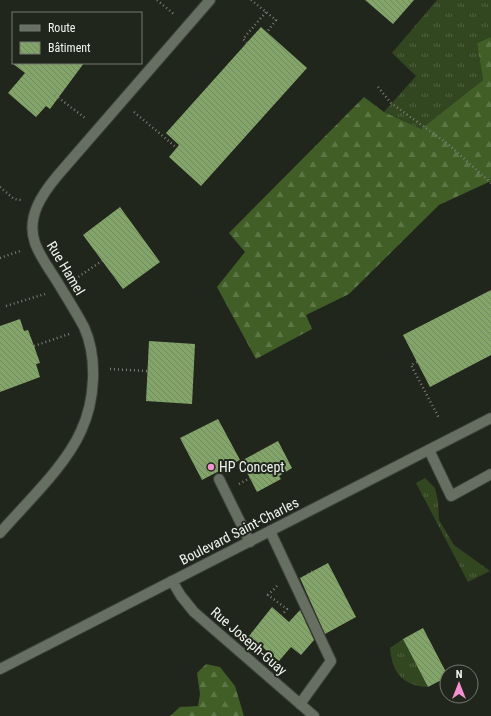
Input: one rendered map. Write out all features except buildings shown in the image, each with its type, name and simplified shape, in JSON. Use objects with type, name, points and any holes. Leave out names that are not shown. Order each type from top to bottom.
[{"type":"street","name":"Rue Hamel","points":[[0,533],[60,465],[81,432],[91,395],[92,368],[90,346],[84,329],[35,243],[33,227],[35,211],[49,185],[210,0]]},
{"type":"street","name":"Boulevard Saint-Charles","points":[[0,669],[491,418]]},
{"type":"street","points":[[429,450],[451,496],[491,474]]},
{"type":"street","points":[[219,479],[250,542]]},
{"type":"street","points":[[270,531],[331,661],[300,704]]},
{"type":"street","name":"Rue Joseph-Guay","points":[[172,581],[181,596],[194,612],[314,716]]},
{"type":"path","points":[[157,0],[188,26]]},
{"type":"path","points":[[250,0],[276,20],[267,32]]},
{"type":"path","points":[[247,43],[242,39],[266,12]]},
{"type":"path","points":[[378,87],[391,103],[448,144],[491,183]]},
{"type":"path","points":[[56,95],[98,128]]},
{"type":"path","points":[[122,101],[176,148]]},
{"type":"path","points":[[0,187],[14,199],[38,205]]},
{"type":"path","points":[[6,306],[36,298],[76,279],[102,261]]},
{"type":"path","points":[[34,346],[84,329]]},
{"type":"path","points":[[417,362],[411,365],[439,418]]},
{"type":"path","points":[[92,368],[148,371]]},
{"type":"green space","points":[[437,0],[491,0],[491,37],[477,43],[483,80],[421,129],[384,112],[416,76],[392,53]]},
{"type":"green space","points":[[491,37],[491,181],[439,205],[349,294],[306,315],[312,329],[256,359],[217,287],[245,252],[229,233],[364,97],[384,112],[421,129],[483,80],[477,43]]},
{"type":"green space","points":[[425,478],[435,488],[438,501],[439,520],[454,545],[490,571],[468,582],[416,483]]},
{"type":"green space","points":[[403,639],[428,687],[419,686],[406,681],[396,671],[391,657],[390,648]]},
{"type":"green space","points":[[206,664],[220,667],[235,686],[244,716],[170,716],[180,707],[198,706],[200,694],[197,673]]},
{"type":"place","name":"HP Concept","points":[[211,467]]}]
